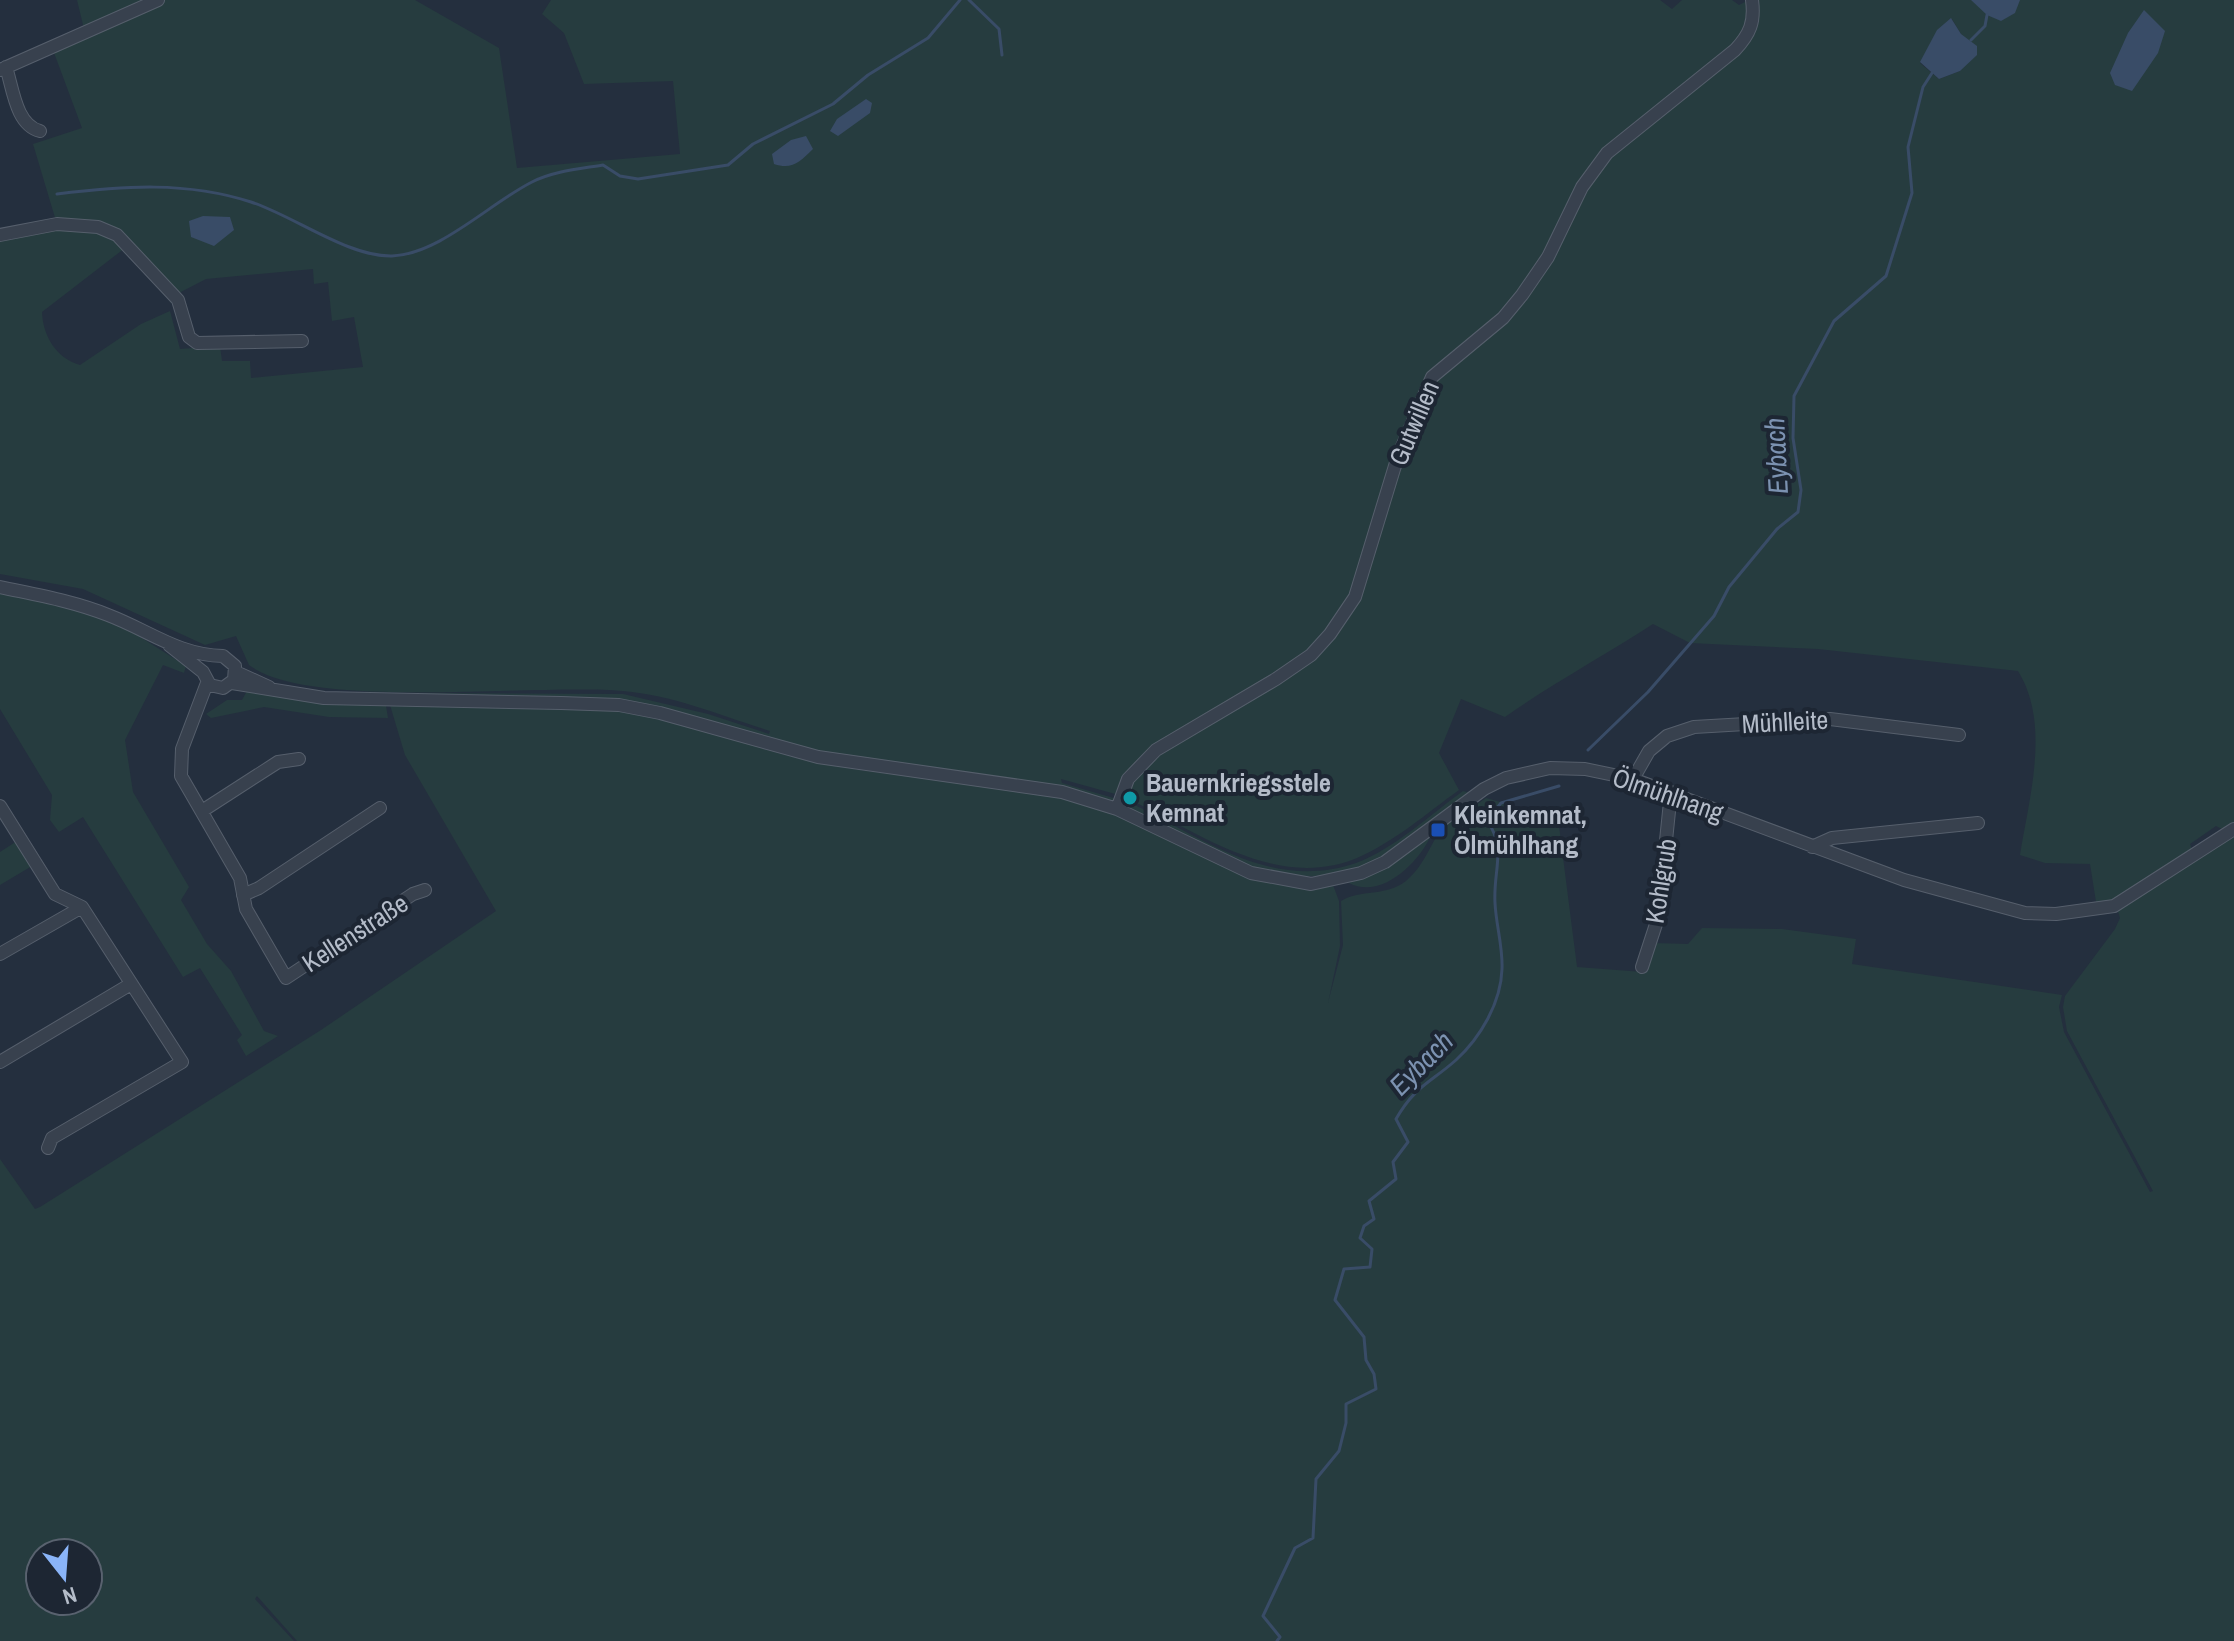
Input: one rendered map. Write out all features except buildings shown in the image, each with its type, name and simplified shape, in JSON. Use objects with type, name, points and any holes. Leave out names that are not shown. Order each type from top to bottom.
[{"type":"street","points":[[40,131],[29,128],[23,120],[3,68],[158,0]]},
{"type":"street","name":"Gutwillen","points":[[1117,809],[1128,779],[1156,750],[1311,655],[1345,616],[1366,567],[1398,456],[1432,377],[1503,318],[1522,295],[1548,257],[1582,187],[1607,153],[1735,50],[1748,36],[1754,17],[1752,0]]},
{"type":"street","points":[[0,235],[57,224],[98,227],[117,235],[178,300],[189,337],[197,343],[302,341]]},
{"type":"street","points":[[0,587],[77,603],[169,645],[211,658],[228,658],[219,679],[200,697],[200,709],[180,763],[187,790],[240,878],[243,895],[259,888],[380,808]]},
{"type":"street","points":[[169,645],[219,679]]},
{"type":"street","points":[[211,658],[219,679]]},
{"type":"street","name":"Ölmühlhang","points":[[219,679],[324,698],[388,702],[619,705],[660,713],[818,757],[1062,792],[1117,809],[1251,873],[1311,884],[1361,873],[1385,862],[1484,789],[1526,772],[1550,768],[1585,769],[1633,779],[1904,880],[2025,913],[2094,911],[2114,906],[2141,892],[2234,829]]},
{"type":"street","name":"Mühlleite","points":[[1633,779],[1649,751],[1658,743],[1667,736],[1694,727],[1789,718],[1830,719],[1959,735]]},
{"type":"street","points":[[202,811],[278,762],[299,759]]},
{"type":"street","name":"Kohlgrub","points":[[1642,967],[1658,918],[1671,792]]},
{"type":"street","points":[[0,806],[55,894],[82,907],[182,1062],[52,1138],[48,1148]]},
{"type":"street","points":[[1812,847],[1832,838],[1978,823]]},
{"type":"street","name":"Kellenstraße","points":[[243,895],[246,909],[286,978],[413,894],[425,890]]},
{"type":"street","points":[[0,954],[82,907]]},
{"type":"street","points":[[0,1062],[131,984]]},
{"type":"green space","points":[[77,0],[154,0],[85,33]]},
{"type":"green space","points":[[165,0],[415,0],[499,48],[517,168],[680,154],[673,81],[584,84],[564,33],[542,14],[551,0],[1660,0],[1672,9],[1682,0],[1732,0],[1739,5],[1749,0],[2234,0],[2234,826],[2226,831],[2216,826],[2190,844],[2193,853],[2139,890],[2097,908],[2090,864],[2045,863],[2020,855],[2032,786],[2036,737],[2028,692],[2018,671],[1818,649],[1690,643],[1653,624],[1505,717],[1461,699],[1439,753],[1459,790],[1384,844],[1357,858],[1326,866],[1296,867],[1237,853],[1124,797],[1157,756],[1229,703],[1155,748],[1119,795],[1061,779],[1062,783],[1117,799],[1115,804],[819,752],[661,709],[388,698],[388,693],[623,694],[708,714],[769,734],[770,731],[642,693],[585,689],[372,691],[321,687],[279,679],[249,665],[236,636],[205,645],[83,589],[0,574],[0,239],[56,221],[33,144],[82,128],[53,50]],"holes":[[[1952,19],[1961,34],[1960,71],[1939,79],[1920,63]],[[125,248],[175,295],[206,279],[313,269],[314,284],[328,282],[332,321],[354,317],[363,367],[251,378],[250,361],[222,361],[220,346],[180,349],[170,311],[141,324],[80,365],[64,357],[52,345],[45,329],[42,312]]]},
{"type":"green space","points":[[0,590],[112,619],[186,666],[184,673],[163,665],[125,740],[133,792],[189,887],[181,900],[207,944],[231,971],[264,1031],[278,1036],[246,1056],[237,1040],[242,1035],[200,968],[183,977],[83,817],[59,832],[50,820],[52,795],[0,709]]},
{"type":"green space","points":[[247,691],[323,703],[386,706],[388,718],[329,717],[264,707],[211,718],[206,714],[227,700],[242,700]]},
{"type":"green space","points":[[535,703],[621,709],[671,720],[820,763],[1005,788],[1066,799],[1100,809],[1198,855],[1264,880],[1298,886],[1333,885],[1339,901],[1340,946],[1328,1003],[1343,945],[1341,901],[1390,889],[1406,881],[1422,862],[1444,825],[1466,807],[1469,810],[1486,798],[1558,818],[1577,967],[1643,972],[1653,943],[1688,944],[1702,928],[1782,929],[1856,939],[1852,964],[2062,995],[2059,1007],[2064,1032],[2150,1192],[2153,1191],[2067,1031],[2063,1007],[2065,996],[2115,929],[2120,918],[2117,908],[2234,832],[2234,1641],[297,1641],[257,1596],[255,1599],[294,1641],[0,1641],[0,1159],[35,1209],[40,1207],[321,1030],[496,911],[405,755],[390,705]]},
{"type":"green space","points":[[1463,791],[1470,793],[1387,854],[1357,868],[1326,875],[1295,875],[1234,861],[1120,806],[1122,799],[1207,843],[1264,865],[1293,871],[1324,870],[1370,857]]},
{"type":"green space","points":[[1431,835],[1418,857],[1398,876],[1374,887],[1349,883],[1388,867]]},
{"type":"green space","points":[[17,841],[32,866],[0,885],[0,852]]},
{"type":"water","points":[[1971,0],[2020,0],[2015,13],[2001,21],[1987,15]]},
{"type":"water","points":[[2144,10],[2165,31],[2158,53],[2132,91],[2115,85],[2110,73],[2128,33]]},
{"type":"water","points":[[1951,18],[1961,34],[1977,46],[1977,55],[1960,71],[1939,79],[1920,62],[1937,30]]},
{"type":"water","points":[[866,99],[872,103],[870,113],[838,136],[830,131],[837,119]]},
{"type":"water","points":[[806,136],[813,149],[804,158],[791,165],[774,164],[772,154],[791,140]]},
{"type":"water","points":[[203,216],[230,217],[234,230],[214,246],[191,237],[189,221]]},
{"type":"waterway","points":[[57,194],[154,187],[227,195],[268,208],[357,250],[392,256],[410,253],[446,237],[516,191],[549,175],[603,165],[620,176],[638,179],[728,165],[753,144],[833,104],[868,75],[928,38],[960,0]]},
{"type":"waterway","points":[[969,0],[999,29],[1002,55]]},
{"type":"waterway","points":[[1971,40],[1985,26],[1987,15]]},
{"type":"waterway","name":"Eybach","points":[[1588,750],[1648,692],[1714,616],[1729,587],[1777,529],[1798,512],[1801,490],[1793,438],[1794,396],[1834,321],[1886,276],[1912,193],[1908,147],[1923,87],[1932,73]]},
{"type":"waterway","name":"Eybach","points":[[1277,1641],[1280,1637],[1263,1616],[1295,1548],[1313,1538],[1316,1479],[1339,1451],[1346,1423],[1346,1404],[1376,1389],[1374,1374],[1366,1360],[1364,1337],[1335,1300],[1344,1269],[1370,1267],[1372,1249],[1360,1238],[1364,1226],[1374,1219],[1369,1201],[1396,1179],[1393,1162],[1408,1142],[1396,1119],[1416,1092],[1456,1060],[1473,1041],[1488,1019],[1498,994],[1502,961],[1495,903],[1498,850],[1487,820],[1501,803],[1559,786]]},
{"type":"place","name":"Bauernkriegsstele Kemnat","points":[[1130,798]]},
{"type":"place","name":"Kleinkemnat, Ölmühlhang","points":[[1438,830]]}]
